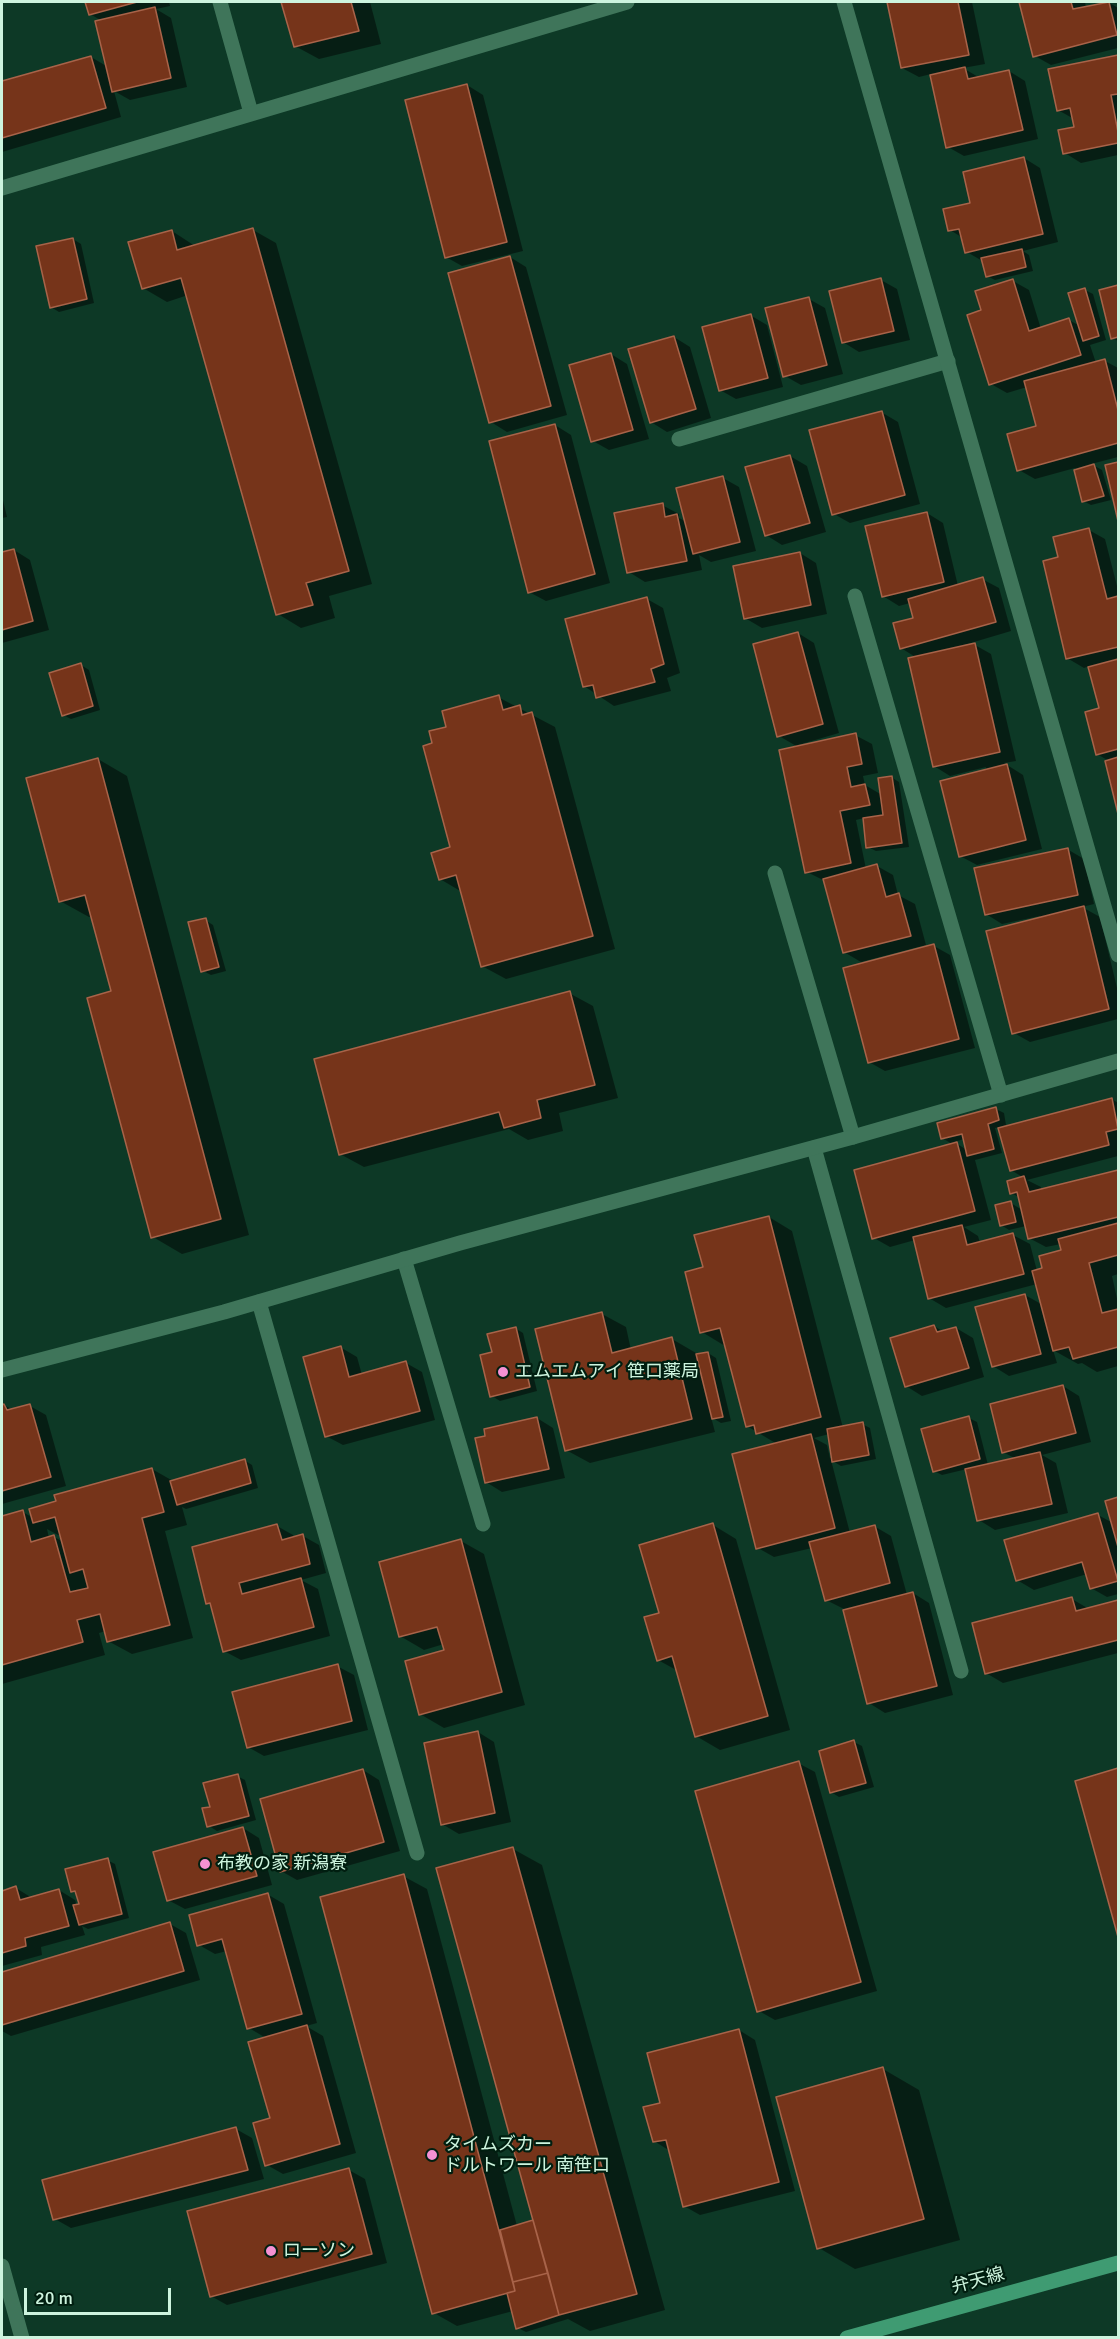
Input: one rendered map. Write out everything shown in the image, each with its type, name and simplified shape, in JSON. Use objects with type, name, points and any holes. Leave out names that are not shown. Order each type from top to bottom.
[{"type":"street","points":[[220,2],[251,113]]},
{"type":"street","points":[[2,188],[627,2]]},
{"type":"street","points":[[844,2],[1119,955]]},
{"type":"street","points":[[679,439],[948,361]]},
{"type":"street","points":[[855,596],[1001,1095]]},
{"type":"street","points":[[775,873],[853,1137]]},
{"type":"street","points":[[2,1370],[259,1302],[404,1259],[814,1148],[1119,1061]]},
{"type":"street","points":[[814,1148],[962,1671]]},
{"type":"street","points":[[404,1259],[483,1524]]},
{"type":"street","points":[[259,1302],[417,1853]]},
{"type":"street","name":"弁天線","points":[[847,2337],[1119,2263]]},
{"type":"street","points":[[2,2266],[22,2337]]},
{"type":"building","points":[[85,2],[137,2],[89,15]]},
{"type":"building","points":[[281,2],[351,2],[359,31],[294,47]]},
{"type":"building","points":[[887,2],[958,2],[969,55],[901,68]]},
{"type":"building","points":[[1019,2],[1071,2],[1073,9],[1109,2],[1117,35],[1033,57]]},
{"type":"building","points":[[155,7],[171,78],[112,92],[95,21]]},
{"type":"building","points":[[1118,55],[1118,94],[1111,95],[1118,143],[1063,154],[1058,130],[1074,127],[1070,108],[1057,111],[1048,69]]},
{"type":"building","points":[[91,56],[106,108],[2,138],[2,81]]},
{"type":"building","points":[[965,67],[968,79],[1009,70],[1023,130],[946,148],[930,75]]},
{"type":"building","points":[[467,84],[507,242],[445,258],[405,100]]},
{"type":"building","points":[[1024,157],[1043,234],[965,253],[959,229],[948,231],[943,209],[970,203],[963,172]]},
{"type":"building","points":[[253,228],[349,571],[306,583],[313,605],[276,615],[181,278],[142,289],[128,242],[172,230],[177,250]]},
{"type":"building","points":[[73,238],[87,299],[50,308],[36,246]]},
{"type":"building","points":[[1022,249],[1026,267],[986,277],[981,258]]},
{"type":"building","points":[[510,256],[551,406],[489,423],[448,273]]},
{"type":"building","points":[[881,278],[894,331],[842,343],[829,291]]},
{"type":"building","points":[[1013,279],[1029,331],[1069,318],[1081,355],[989,385],[967,315],[981,310],[975,291]]},
{"type":"building","points":[[1118,285],[1118,337],[1111,339],[1099,290]]},
{"type":"building","points":[[1085,288],[1099,336],[1083,341],[1068,293]]},
{"type":"building","points":[[809,297],[827,365],[783,377],[765,308]]},
{"type":"building","points":[[751,314],[768,378],[719,391],[702,327]]},
{"type":"building","points":[[674,336],[696,409],[650,423],[628,349]]},
{"type":"building","points":[[611,353],[633,430],[591,442],[569,365]]},
{"type":"building","points":[[1105,359],[1118,410],[1118,443],[1017,471],[1007,434],[1036,426],[1024,381]]},
{"type":"building","points":[[882,411],[905,495],[832,515],[809,430]]},
{"type":"building","points":[[555,424],[595,574],[528,593],[489,441]]},
{"type":"building","points":[[790,455],[810,523],[765,536],[745,467]]},
{"type":"building","points":[[1118,462],[1118,521],[1105,465]]},
{"type":"building","points":[[1094,464],[1104,496],[1082,502],[1074,470]]},
{"type":"building","points":[[723,476],[740,542],[693,554],[676,488]]},
{"type":"building","points":[[663,503],[665,517],[677,514],[687,561],[627,573],[614,513]]},
{"type":"building","points":[[927,512],[944,582],[882,597],[865,526]]},
{"type":"building","points":[[1089,528],[1107,599],[1118,596],[1118,647],[1066,659],[1043,561],[1058,557],[1053,537]]},
{"type":"building","points":[[14,549],[33,621],[2,630],[2,552]]},
{"type":"building","points":[[800,552],[811,605],[744,619],[733,566]]},
{"type":"building","points":[[983,577],[996,622],[900,649],[893,623],[913,618],[908,599]]},
{"type":"building","points":[[647,597],[664,664],[651,669],[655,682],[596,698],[593,685],[583,687],[565,619]]},
{"type":"building","points":[[798,632],[823,724],[777,737],[753,644]]},
{"type":"building","points":[[975,643],[1000,752],[933,767],[908,658]]},
{"type":"building","points":[[1118,659],[1118,749],[1096,755],[1085,712],[1099,708],[1088,667]]},
{"type":"building","points":[[81,663],[93,706],[62,716],[49,673]]},
{"type":"building","points":[[499,695],[503,710],[520,705],[522,715],[532,712],[593,936],[481,967],[456,875],[439,880],[431,853],[450,847],[423,746],[432,743],[429,731],[446,727],[442,711]]},
{"type":"building","points":[[856,733],[862,764],[847,767],[851,787],[865,784],[870,805],[840,811],[851,863],[805,873],[779,750]]},
{"type":"building","points":[[1118,757],[1118,814],[1105,761]]},
{"type":"building","points":[[98,758],[221,1219],[151,1238],[87,998],[111,991],[85,895],[59,902],[26,778]]},
{"type":"building","points":[[1007,764],[1026,840],[959,857],[940,781]]},
{"type":"building","points":[[892,776],[902,843],[866,848],[863,818],[883,815],[878,778]]},
{"type":"building","points":[[1068,848],[1078,895],[985,915],[974,868]]},
{"type":"building","points":[[877,864],[886,897],[899,893],[911,936],[843,953],[823,879]]},
{"type":"building","points":[[1084,906],[1109,1009],[1012,1034],[986,931]]},
{"type":"building","points":[[206,918],[219,967],[201,972],[188,922]]},
{"type":"building","points":[[934,944],[959,1039],[868,1063],[843,968]]},
{"type":"building","points":[[570,991],[595,1085],[537,1100],[541,1118],[504,1128],[499,1112],[339,1155],[314,1059]]},
{"type":"building","points":[[1112,1098],[1118,1129],[1106,1132],[1109,1145],[1010,1171],[998,1128]]},
{"type":"building","points":[[996,1107],[999,1120],[988,1124],[994,1149],[967,1156],[962,1134],[941,1139],[937,1123]]},
{"type":"building","points":[[957,1142],[975,1211],[872,1239],[854,1170]]},
{"type":"building","points":[[1118,1170],[1118,1217],[1028,1239],[1017,1192],[1010,1194],[1007,1181],[1024,1176],[1029,1192]]},
{"type":"building","points":[[1011,1201],[1016,1222],[1000,1226],[995,1205]]},
{"type":"building","points":[[769,1216],[821,1417],[756,1434],[754,1425],[746,1427],[720,1328],[700,1333],[685,1272],[703,1267],[694,1235]]},
{"type":"building","points":[[1118,1223],[1118,1255],[1089,1263],[1102,1313],[1118,1309],[1118,1347],[1073,1359],[1069,1347],[1053,1351],[1032,1271],[1042,1268],[1039,1256],[1061,1250],[1058,1239]]},
{"type":"building","points":[[962,1225],[967,1245],[1013,1233],[1024,1274],[928,1299],[913,1237]]},
{"type":"building","points":[[1025,1294],[1041,1354],[992,1367],[975,1307]]},
{"type":"building","points":[[602,1312],[612,1353],[672,1337],[692,1419],[565,1451],[535,1329]]},
{"type":"building","points":[[934,1325],[937,1332],[956,1327],[969,1368],[905,1387],[890,1338]]},
{"type":"building","points":[[516,1327],[530,1387],[490,1397],[480,1355],[492,1352],[487,1334]]},
{"type":"building","points":[[341,1346],[349,1377],[406,1361],[420,1411],[325,1437],[303,1357]]},
{"type":"building","points":[[708,1352],[723,1417],[712,1419],[696,1354]]},
{"type":"building","points":[[1063,1385],[1076,1433],[1002,1453],[990,1404]]},
{"type":"building","points":[[4,1404],[7,1410],[30,1404],[51,1477],[2,1491],[2,1405]]},
{"type":"building","points":[[969,1416],[980,1459],[933,1472],[921,1429]]},
{"type":"building","points":[[537,1417],[549,1469],[485,1483],[475,1438],[485,1436],[484,1429]]},
{"type":"building","points":[[863,1422],[869,1455],[832,1462],[827,1429]]},
{"type":"building","points":[[811,1434],[835,1528],[756,1549],[732,1454]]},
{"type":"building","points":[[1040,1452],[1052,1504],[977,1521],[965,1469]]},
{"type":"building","points":[[245,1459],[251,1483],[177,1505],[170,1481]]},
{"type":"building","points":[[152,1468],[164,1512],[142,1518],[170,1625],[107,1642],[100,1614],[77,1620],[83,1642],[2,1665],[2,1516],[23,1510],[31,1542],[54,1535],[70,1592],[88,1588],[83,1569],[70,1573],[55,1517],[33,1523],[29,1509],[56,1501],[54,1495]]},
{"type":"building","points":[[1118,1497],[1118,1547],[1105,1501]]},
{"type":"building","points":[[1098,1513],[1118,1581],[1090,1589],[1082,1562],[1016,1581],[1004,1540]]},
{"type":"building","points":[[713,1523],[768,1716],[695,1737],[672,1656],[657,1661],[644,1617],[659,1613],[639,1545]]},
{"type":"building","points":[[277,1524],[282,1540],[303,1534],[310,1564],[239,1583],[242,1594],[301,1578],[314,1627],[223,1652],[210,1603],[206,1604],[192,1547]]},
{"type":"building","points":[[875,1525],[890,1583],[825,1601],[809,1542]]},
{"type":"building","points":[[461,1539],[502,1692],[419,1715],[405,1661],[444,1650],[437,1627],[399,1637],[379,1562]]},
{"type":"building","points":[[913,1592],[937,1686],[867,1704],[843,1610]]},
{"type":"building","points":[[1072,1597],[1076,1611],[1118,1600],[1118,1640],[985,1674],[972,1623]]},
{"type":"building","points":[[338,1664],[352,1721],[247,1748],[232,1692]]},
{"type":"building","points":[[478,1731],[495,1813],[441,1825],[424,1743]]},
{"type":"building","points":[[854,1740],[866,1783],[830,1793],[819,1751]]},
{"type":"building","points":[[799,1761],[861,1982],[757,2012],[695,1791]]},
{"type":"building","points":[[1118,1768],[1118,1937],[1075,1781]]},
{"type":"building","points":[[363,1769],[384,1842],[280,1872],[260,1799]]},
{"type":"building","points":[[238,1774],[249,1816],[207,1827],[202,1808],[210,1807],[203,1783]]},
{"type":"building","name":"布教の家 新潟寮","points":[[243,1827],[257,1876],[167,1901],[153,1852]]},
{"type":"building","points":[[513,1847],[637,2294],[559,2315],[436,1868]]},
{"type":"building","points":[[108,1858],[122,1914],[79,1925],[73,1905],[79,1904],[75,1891],[71,1892],[65,1869]]},
{"type":"building","points":[[404,1874],[515,2291],[432,2314],[320,1897]]},
{"type":"building","points":[[16,1886],[20,1900],[59,1889],[69,1926],[25,1938],[26,1946],[2,1953],[2,1891]]},
{"type":"building","points":[[268,1893],[302,2014],[247,2029],[222,1939],[197,1946],[189,1915]]},
{"type":"building","points":[[170,1922],[184,1971],[2,2025],[2,1972]]},
{"type":"building","points":[[307,2025],[340,2144],[265,2166],[253,2123],[270,2118],[248,2042]]},
{"type":"building","points":[[739,2029],[779,2182],[683,2207],[666,2140],[653,2142],[643,2107],[660,2103],[647,2053]]},
{"type":"building","points":[[883,2067],[924,2219],[817,2249],[776,2097]]},
{"type":"building","points":[[236,2127],[248,2170],[53,2220],[42,2180]]},
{"type":"building","points":[[349,2168],[372,2254],[210,2297],[187,2211]]},
{"type":"building","points":[[533,2220],[548,2273],[513,2282],[500,2230]]},
{"type":"building","points":[[548,2273],[559,2315],[516,2329],[507,2293],[515,2291],[513,2282]]},
{"type":"place","name":"エムエムアイ 笹口薬局","points":[[503,1372]]},
{"type":"place","name":"布教の家 新潟寮","points":[[205,1864]]},
{"type":"place","name":"タイムズカー ドルトワール 南笹口","points":[[432,2155]]},
{"type":"place","name":"ローソン","points":[[271,2251]]}]
